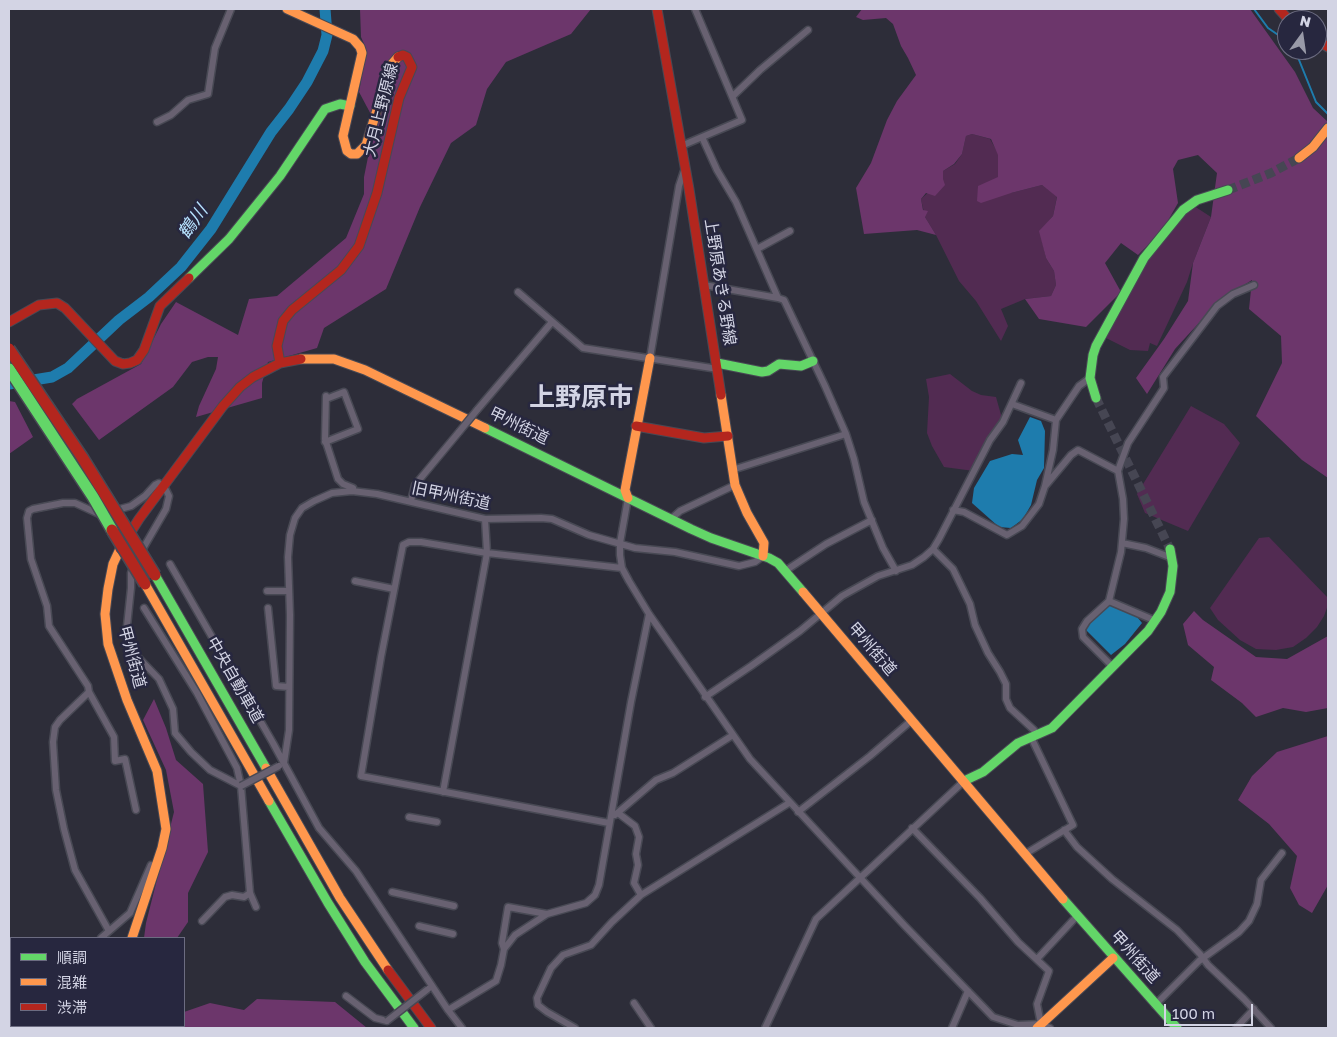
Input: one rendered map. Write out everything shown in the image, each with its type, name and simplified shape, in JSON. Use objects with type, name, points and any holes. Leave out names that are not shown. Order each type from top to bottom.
[{"type":"main road","name":"上野原あきる野線","points":[[657,9],[685,167],[732,470],[735,485],[747,513],[764,543],[763,556]]},
{"type":"main road","name":"大月上野原線","points":[[280,363],[277,346],[283,321],[292,310],[341,270],[359,246],[377,193],[399,98],[412,67],[407,57],[403,55],[396,58],[391,65],[366,145],[357,154],[350,154],[344,144],[343,136],[362,53],[360,46],[353,39],[291,10]]},
{"type":"main road","points":[[9,322],[39,305],[57,303],[65,308],[115,361],[123,364],[137,360],[144,350],[160,306],[229,239],[280,176],[325,109],[340,104],[350,106]]},
{"type":"main road","points":[[1299,158],[1313,147],[1328,128]]},
{"type":"main road","points":[[1096,398],[1090,378],[1091,361],[1096,346],[1144,258],[1183,210],[1197,200],[1228,190]]},
{"type":"main road","name":"中央自動車道","points":[[9,349],[82,457],[155,575],[225,694],[340,898],[374,951],[431,1028]]},
{"type":"main road","name":"甲州街道","points":[[132,937],[162,848],[166,817],[157,771],[126,700],[108,644],[105,614],[113,564],[118,551],[139,519],[217,414],[240,387],[280,363],[290,360],[320,358],[350,364],[711,538],[778,563],[1077,916],[1174,1027]]},
{"type":"main road","points":[[628,498],[625,490],[650,358]]},
{"type":"main road","points":[[717,366],[762,372],[768,371],[779,364],[802,366],[813,361]]},
{"type":"main road","name":"中央自動車道","points":[[9,369],[93,497],[145,584],[328,903],[365,962],[414,1028]]},
{"type":"main road","points":[[636,426],[704,438],[728,436]]},
{"type":"main road","points":[[964,781],[983,772],[1012,747],[1052,728],[1135,646],[1156,621],[1170,592],[1173,572],[1171,554]]},
{"type":"main road","points":[[1043,1027],[1114,958]]},
{"type":"street","points":[[157,122],[171,115],[188,100],[208,94],[215,48],[231,9]]},
{"type":"street","points":[[681,146],[742,120],[695,9]]},
{"type":"street","points":[[733,96],[760,70],[808,30]]},
{"type":"street","points":[[702,138],[736,202],[778,298]]},
{"type":"street","points":[[650,358],[679,186],[685,167]]},
{"type":"street","points":[[757,249],[790,231]]},
{"type":"street","points":[[1113,668],[1083,637],[1082,629],[1087,621],[1109,600],[1122,543],[1123,499],[1118,471],[1128,443],[1164,388],[1163,378],[1217,306],[1233,294],[1254,284]]},
{"type":"street","points":[[704,285],[784,300],[846,434],[864,502],[896,571]]},
{"type":"street","points":[[518,292],[583,348],[717,366]]},
{"type":"street","points":[[411,502],[415,485],[552,322]]},
{"type":"street","points":[[953,510],[964,512],[1007,535],[1022,526],[1039,504],[1045,486],[1053,450],[1056,420],[1079,386],[1090,378]]},
{"type":"street","points":[[705,697],[800,631],[842,596],[878,576],[896,571],[918,561],[932,548],[939,539],[990,440],[1003,422],[1021,383]]},
{"type":"street","points":[[326,442],[358,429],[344,392],[326,397],[326,442],[338,479],[343,484],[353,488],[352,491]]},
{"type":"street","points":[[1012,404],[1056,420]]},
{"type":"street","points":[[732,470],[846,434]]},
{"type":"street","points":[[1045,486],[1071,455],[1078,450],[1118,471]]},
{"type":"street","points":[[136,810],[125,759],[115,761],[114,737],[89,692],[88,686],[49,626],[47,606],[31,560],[27,524],[28,514],[33,509],[72,502],[99,514],[131,506],[145,496],[155,485],[159,483],[164,486],[168,496],[166,509],[131,573],[127,626],[128,641],[133,652],[159,679],[173,709],[175,733],[210,770],[241,786]]},
{"type":"street","points":[[671,519],[680,511],[735,485]]},
{"type":"street","name":"旧甲州街道","points":[[289,591],[288,557],[290,535],[295,518],[302,508],[308,504],[340,491],[377,494],[485,519],[552,519],[589,535],[635,548],[675,552],[739,566],[760,560],[763,556]]},
{"type":"street","points":[[628,498],[618,543],[622,568],[628,581],[649,617],[762,774],[993,1017],[1018,1025],[1043,1027],[1037,1004],[1049,970],[1018,942],[980,898],[912,828]]},
{"type":"street","points":[[443,792],[487,553],[485,519]]},
{"type":"street","points":[[785,571],[826,544],[872,520]]},
{"type":"street","points":[[610,821],[361,776],[403,545],[409,542],[421,542],[487,553],[622,568]]},
{"type":"street","points":[[1122,543],[1171,554]]},
{"type":"street","points":[[932,548],[953,569],[970,604],[978,632],[1006,684],[1006,699],[1010,708],[1034,730],[1034,736],[1073,824],[1025,854]]},
{"type":"street","points":[[170,564],[200,614],[318,828],[356,871],[430,988],[462,1028]]},
{"type":"street","points":[[355,581],[394,589]]},
{"type":"street","points":[[267,591],[289,591],[289,730],[282,765]]},
{"type":"street","points":[[1109,600],[1156,621]]},
{"type":"street","points":[[144,608],[198,693],[237,768],[241,786],[250,893],[256,906]]},
{"type":"street","points":[[268,608],[276,686],[289,686]]},
{"type":"street","points":[[448,1010],[496,981],[504,949],[515,936],[547,914],[586,904],[595,895],[599,885],[649,617]]},
{"type":"street","points":[[89,692],[64,716],[56,727],[54,742],[56,790],[75,870],[109,931]]},
{"type":"street","points":[[798,812],[870,756],[912,720]]},
{"type":"street","points":[[610,821],[656,780],[673,773],[733,735]]},
{"type":"street","points":[[241,786],[282,765]]},
{"type":"street","points":[[765,1028],[816,919],[964,781]]},
{"type":"street","points":[[575,1028],[556,1018],[538,1005],[537,998],[551,968],[563,955],[591,945],[612,922],[642,895],[789,803]]},
{"type":"street","points":[[618,813],[635,826],[638,836],[636,854],[638,865],[634,883],[642,895]]},
{"type":"street","points":[[409,818],[437,822]]},
{"type":"street","points":[[1064,830],[1088,858],[1177,930],[1208,965],[1271,1028]]},
{"type":"street","points":[[102,937],[130,913],[155,855],[162,848]]},
{"type":"street","points":[[1155,1005],[1203,958],[1239,932],[1248,921],[1257,904],[1261,880],[1282,854]]},
{"type":"street","points":[[392,892],[454,906]]},
{"type":"street","points":[[202,922],[225,897],[232,895],[244,897],[250,893]]},
{"type":"street","points":[[504,949],[502,943],[508,907],[547,914]]},
{"type":"street","points":[[1037,959],[1077,916]]},
{"type":"street","points":[[419,926],[453,934]]},
{"type":"street","points":[[346,996],[375,1018],[387,1021],[430,988]]},
{"type":"street","points":[[952,1028],[968,991]]},
{"type":"street","points":[[634,1003],[651,1028]]},
{"type":"street","points":[[1236,1028],[1254,1009]]},
{"type":"shaded area","points":[[360,9],[591,9],[571,34],[506,62],[487,89],[476,125],[451,143],[420,207],[386,289],[324,328],[317,348],[268,362],[262,383],[262,398],[196,417],[216,369],[218,357],[208,357],[192,362],[173,387],[99,440],[72,404],[77,399],[141,364],[161,324],[176,302],[238,335],[249,299],[277,296],[346,238],[364,194],[364,177],[375,122],[359,92],[366,53],[361,37]]},
{"type":"shaded area","points":[[862,9],[1250,9],[1277,47],[1277,60],[1286,60],[1295,72],[1313,108],[1328,122],[1328,478],[1302,460],[1256,416],[1282,363],[1281,336],[1249,309],[1252,280],[1219,301],[1175,349],[1147,394],[1136,378],[1188,301],[1193,263],[1211,217],[1217,173],[1198,155],[1178,160],[1173,169],[1178,203],[1162,231],[1138,255],[1121,243],[1105,263],[1121,292],[1086,327],[1039,319],[1025,299],[1051,296],[1056,285],[1054,271],[1046,258],[1039,231],[1053,216],[1057,197],[1042,185],[981,203],[977,201],[978,186],[998,177],[998,155],[991,139],[972,134],[966,136],[962,154],[954,164],[943,171],[945,185],[935,196],[926,193],[921,199],[923,210],[928,211],[925,217],[936,235],[917,230],[864,234],[856,188],[871,163],[887,120],[897,101],[916,75],[901,46],[893,24],[886,18],[863,20],[856,17]]},
{"type":"shaded area","points":[[972,134],[990,139],[999,155],[998,178],[1011,193],[1042,185],[1057,196],[1053,216],[1040,231],[1046,258],[1054,271],[1056,285],[1051,296],[1025,299],[1001,309],[1008,326],[1001,341],[976,301],[959,281],[925,217],[921,199],[943,179],[943,171],[955,164],[962,154],[966,136]]},
{"type":"shaded area","points":[[1191,204],[1211,217],[1187,282],[1157,346],[1150,343],[1148,351],[1130,350],[1102,336],[1144,258]]},
{"type":"shaded area","points":[[950,374],[972,391],[981,395],[996,397],[1003,422],[974,471],[944,467],[927,433],[929,397],[926,379]]},
{"type":"shaded area","points":[[9,401],[15,402],[33,437],[9,454]]},
{"type":"shaded area","points":[[1191,406],[1224,424],[1240,443],[1188,531],[1145,513],[1137,494]]},
{"type":"shaded area","points":[[1269,537],[1328,598],[1328,605],[1324,616],[1317,627],[1306,638],[1293,647],[1276,650],[1256,649],[1240,640],[1218,620],[1210,608],[1259,538]]},
{"type":"shaded area","points":[[1194,611],[1203,620],[1256,657],[1287,659],[1328,636],[1328,708],[1306,712],[1283,708],[1256,717],[1242,703],[1211,680],[1214,667],[1188,645],[1183,624]]},
{"type":"shaded area","points":[[154,699],[176,760],[203,784],[208,852],[188,893],[188,922],[178,937],[144,937],[174,812],[166,770],[143,720]]},
{"type":"shaded area","points":[[1328,736],[1328,885],[1312,913],[1299,905],[1290,888],[1297,856],[1269,824],[1238,800],[1252,776],[1277,752]]},
{"type":"shaded area","points":[[257,999],[335,1002],[367,1028],[160,1027],[185,1027],[185,1012],[210,1003],[244,1010]]},
{"type":"water","points":[[1030,417],[1041,421],[1045,431],[1044,468],[1037,480],[1031,505],[1023,519],[1011,528],[999,527],[972,503],[974,488],[990,461],[1012,454],[1023,455],[1018,440]]},
{"type":"water","points":[[1109,604],[1134,613],[1142,623],[1125,644],[1111,655],[1086,630],[1090,616]]},
{"type":"waterway","name":"鶴川","points":[[9,384],[52,377],[68,368],[119,320],[149,297],[181,267],[211,229],[271,132],[307,82],[323,51],[327,35],[325,9]]},
{"type":"waterway","points":[[1254,9],[1268,28],[1277,34]]},
{"type":"waterway","points":[[1299,60],[1316,102],[1328,114]]},
{"type":"tunnel","points":[[1228,190],[1271,173],[1299,158]]},
{"type":"tunnel","points":[[1096,398],[1170,549]]},
{"type":"traffic: fast","points":[[189,278],[229,239],[280,176],[325,109],[340,104],[350,106]]},
{"type":"traffic: fast","points":[[1096,398],[1090,378],[1096,346],[1144,258],[1183,210],[1197,200],[1228,190]]},
{"type":"traffic: fast","points":[[717,363],[762,372],[768,371],[779,364],[801,366],[813,361]]},
{"type":"traffic: fast","points":[[9,369],[93,497],[112,530]]},
{"type":"traffic: fast","points":[[485,428],[691,529],[769,558],[778,563],[803,592]]},
{"type":"traffic: fast","points":[[964,781],[983,772],[1018,743],[1052,728],[1148,631],[1161,612],[1170,592],[1173,566],[1170,549]]},
{"type":"traffic: fast","points":[[155,575],[266,768]]},
{"type":"traffic: fast","points":[[269,801],[328,903],[365,962],[414,1028]]},
{"type":"traffic: fast","points":[[1063,899],[1177,1028]]},
{"type":"traffic: slow","points":[[287,9],[353,39],[360,47],[362,53],[343,136],[347,151],[351,154],[357,154],[366,145],[391,65],[398,57]]},
{"type":"traffic: slow","points":[[1299,158],[1313,147],[1328,128]]},
{"type":"traffic: slow","points":[[628,498],[625,490],[650,358]]},
{"type":"traffic: slow","points":[[301,359],[334,359],[365,370],[485,428]]},
{"type":"traffic: slow","points":[[721,395],[735,485],[747,513],[764,543],[763,556]]},
{"type":"traffic: slow","points":[[120,549],[113,564],[108,589],[105,614],[108,644],[127,700],[157,771],[166,829],[162,848],[132,937]]},
{"type":"traffic: slow","points":[[145,584],[269,801]]},
{"type":"traffic: slow","points":[[803,592],[1063,899]]},
{"type":"traffic: slow","points":[[266,768],[340,898],[388,970]]},
{"type":"traffic: slow","points":[[1037,1028],[1113,958]]},
{"type":"traffic: jam","points":[[657,9],[689,189],[721,395]]},
{"type":"traffic: jam","points":[[280,363],[277,346],[283,321],[292,310],[341,270],[359,246],[377,193],[399,98],[412,67],[407,57],[403,55],[398,57]]},
{"type":"traffic: jam","points":[[9,322],[39,305],[57,303],[65,308],[115,361],[123,364],[130,363],[137,360],[144,350],[160,306],[189,278]]},
{"type":"traffic: jam","points":[[9,349],[82,457],[155,575]]},
{"type":"traffic: jam","points":[[120,549],[139,519],[223,406],[240,387],[253,377],[280,363],[301,359]]},
{"type":"traffic: jam","points":[[636,426],[704,438],[728,436]]},
{"type":"traffic: jam","points":[[112,530],[145,584]]},
{"type":"traffic: jam","points":[[388,970],[431,1028]]},
{"type":"district","name":"上野原市","points":[[581,398]]}]
